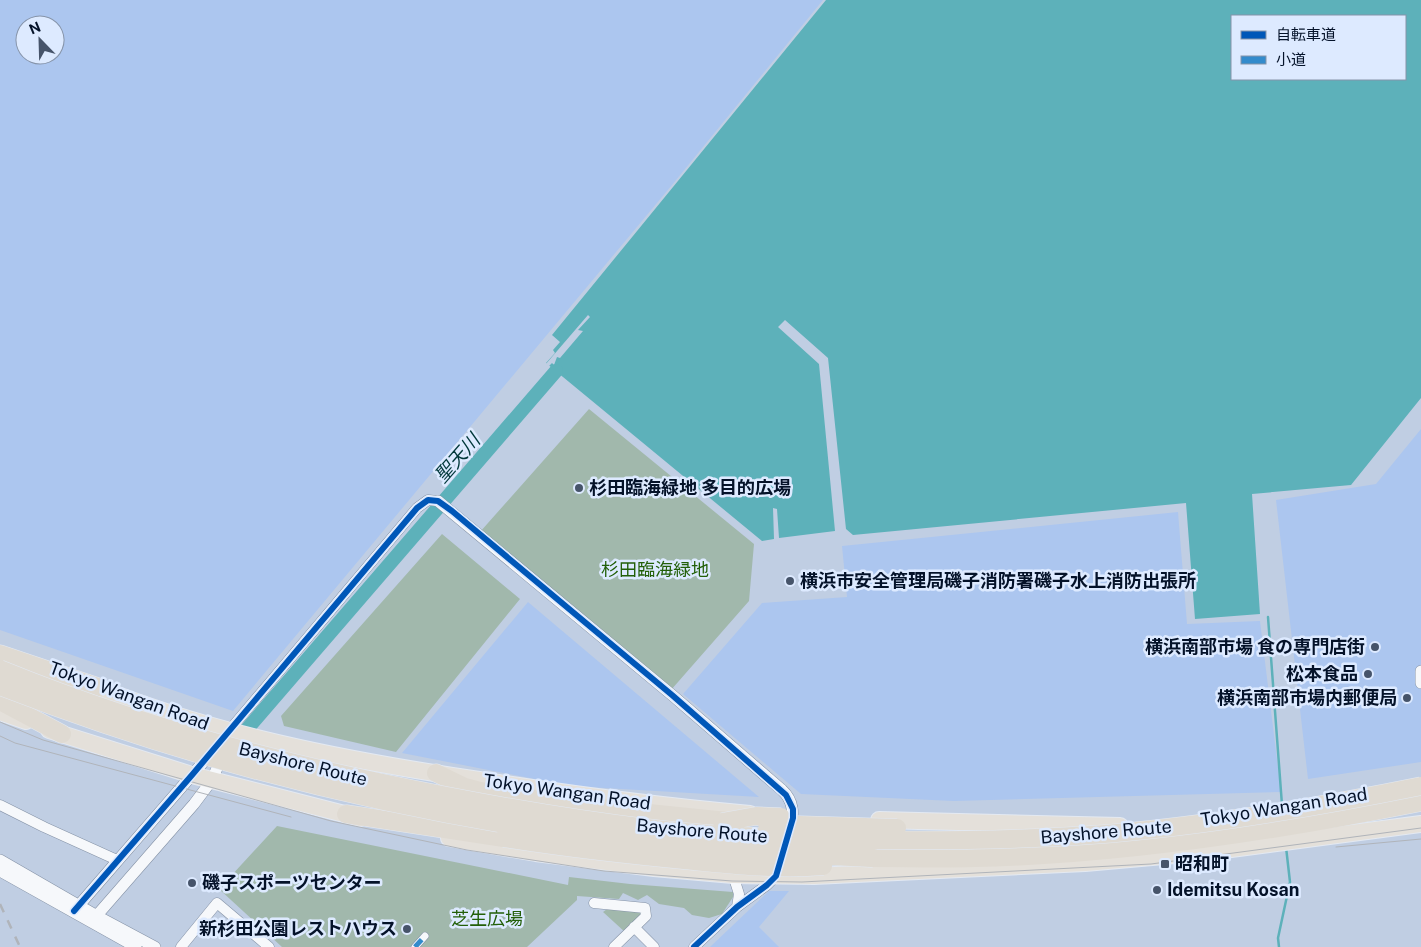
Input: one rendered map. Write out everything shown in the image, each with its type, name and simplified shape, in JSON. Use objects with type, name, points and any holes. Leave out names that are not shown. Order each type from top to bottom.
[{"type":"highway","name":"Tokyo Wangan Road","points":[[0,646],[98,687],[228,732],[335,756],[608,800],[793,818],[1081,826],[1154,825],[1253,814],[1421,785]]},
{"type":"highway","points":[[0,654],[98,687]]},
{"type":"highway","name":"Bayshore Route","points":[[0,669],[115,711],[255,754],[447,797],[552,815],[658,829],[806,839],[1026,839],[1217,822],[1299,810],[1421,785]]},
{"type":"highway","name":"Bayshore Route","points":[[0,686],[145,737],[248,768],[445,813],[550,831],[659,845],[873,858],[976,858],[1130,846],[1301,824],[1421,802]]},
{"type":"highway","points":[[0,701],[62,734]]},
{"type":"highway","name":"Tokyo Wangan Road","points":[[0,712],[62,734],[192,775],[406,830],[536,853],[654,868],[733,875],[814,876],[1085,863],[1208,852],[1420,824]]},
{"type":"highway","points":[[436,773],[464,787],[480,791],[580,806],[722,822],[875,828],[1154,828]]},
{"type":"highway","points":[[346,814],[609,853],[724,864],[812,867],[873,858]]},
{"type":"street","points":[[77,908],[417,508],[428,500],[438,501],[452,511],[672,695],[782,790],[790,801],[793,818],[776,876],[767,885],[737,906],[694,947]]},
{"type":"street","points":[[1421,671],[1421,683]]},
{"type":"street","points":[[94,919],[194,804],[212,780],[223,756],[228,732]]},
{"type":"street","points":[[194,804],[214,792],[225,789],[250,790]]},
{"type":"street","points":[[0,805],[117,860]]},
{"type":"street","points":[[0,860],[136,947]]},
{"type":"street","points":[[0,871],[77,908]]},
{"type":"street","points":[[733,875],[739,894],[737,906]]},
{"type":"street","points":[[594,903],[645,908],[646,916],[614,947]]},
{"type":"street","points":[[181,947],[217,904],[269,947]]},
{"type":"street","points":[[94,919],[155,947]]},
{"type":"street","points":[[634,927],[654,947]]},
{"type":"street","points":[[415,947],[424,936]]},
{"type":"shaded area","points":[[0,0],[823,0],[672,185],[233,711],[0,630]]},
{"type":"shaded area","points":[[826,0],[1421,0],[1421,398],[1351,485],[1252,494],[1260,614],[1195,619],[1186,503],[853,535],[846,529],[828,358],[785,320],[778,327],[819,364],[835,531],[779,538],[777,509],[773,508],[774,539],[762,541],[546,363],[555,353],[553,350],[560,342],[552,335]]},
{"type":"shaded area","points":[[1421,429],[1421,762],[1308,779],[1276,500],[1376,484]]},
{"type":"shaded area","points":[[1178,512],[1187,624],[1260,621],[1281,792],[954,801],[801,794],[683,694],[762,603],[847,597],[842,546]]},
{"type":"shaded area","points":[[528,602],[759,797],[570,786],[402,753]]},
{"type":"shaded area","points":[[769,891],[789,891],[759,927],[779,947],[710,947]]},
{"type":"green space","name":"杉田臨海緑地","points":[[589,409],[754,544],[749,601],[671,690],[480,532]]},
{"type":"green space","points":[[442,534],[520,599],[396,752],[284,726],[281,716]]},
{"type":"green space","name":"芝生広場","points":[[277,826],[568,885],[569,877],[733,892],[733,897],[722,914],[709,918],[692,915],[684,908],[659,904],[647,895],[638,900],[623,893],[619,899],[577,896],[577,900],[527,947],[282,947],[219,889]]},
{"type":"green space","points":[[610,907],[641,908],[643,918],[626,933],[603,912]]},
{"type":"pier","points":[[588,315],[590,317],[578,330],[583,331],[560,358],[557,357],[554,365],[552,363],[548,367],[545,365]]},
{"type":"waterway","name":"聖天川","points":[[248,728],[556,371]]},
{"type":"waterway","points":[[1268,617],[1282,805]]},
{"type":"waterway","points":[[1279,947],[1278,938],[1290,882],[1286,847]]},
{"type":"tram line","points":[[0,722],[43,740],[331,821],[467,850],[604,871],[732,881],[802,882],[1151,864],[1421,828]]},
{"type":"tram line","points":[[0,736],[15,743],[291,817]]},
{"type":"tram line","points":[[1336,847],[1421,839]]},
{"type":"railway","points":[[0,904],[20,947]]},
{"type":"marked path","points":[[415,947],[425,936]]},
{"type":"cycle path","points":[[74,911],[192,775],[417,508],[428,500],[438,501],[452,511],[672,695],[786,795],[793,809],[793,818],[776,876],[737,907],[694,947]]},
{"type":"place","name":"杉田臨海緑地 多目的広場","points":[[579,488]]},
{"type":"place","name":"横浜市安全管理局磯子消防署磯子水上消防出張所","points":[[790,581]]},
{"type":"place","name":"横浜南部市場 食の専門店街","points":[[1375,647]]},
{"type":"place","name":"松本食品","points":[[1368,674]]},
{"type":"place","name":"横浜南部市場内郵便局","points":[[1407,698]]},
{"type":"place","name":"昭和町","points":[[1165,864]]},
{"type":"place","name":"磯子スポーツセンター","points":[[192,883]]},
{"type":"place","name":"Idemitsu Kosan","points":[[1157,890]]},
{"type":"place","name":"新杉田公園レストハウス","points":[[407,929]]}]
